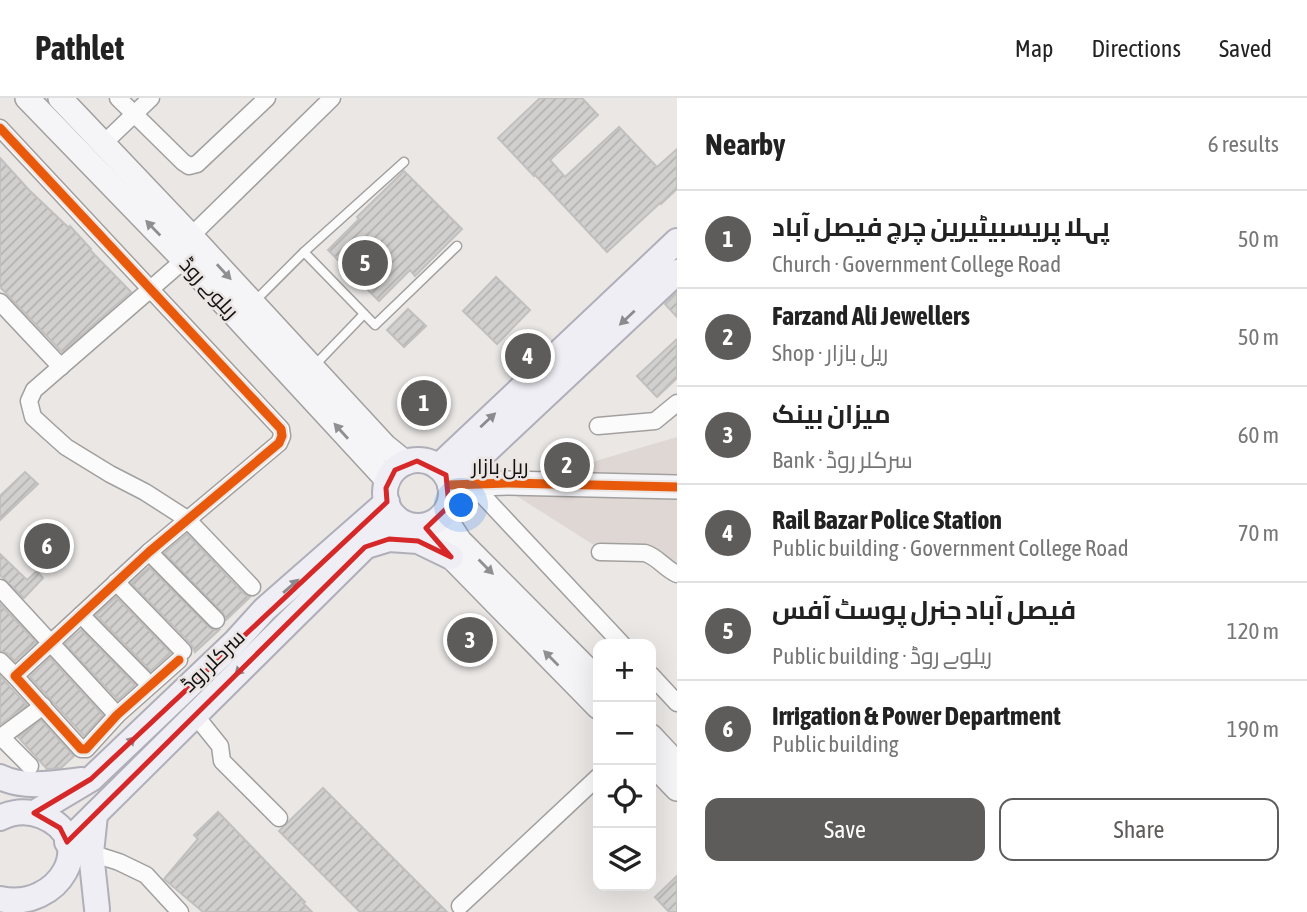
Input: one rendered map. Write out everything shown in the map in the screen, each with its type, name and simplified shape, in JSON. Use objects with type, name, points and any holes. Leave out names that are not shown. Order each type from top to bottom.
[{"type":"main road","name":"ریلوے روڈ","points":[[27,98],[184,260],[390,500]]},
{"type":"main road","name":"ریلوے روڈ","points":[[60,98],[385,446],[406,463]]},
{"type":"main road","points":[[453,479],[428,462],[406,463],[395,470],[390,500],[404,523],[414,526],[434,521],[449,506],[453,479],[675,246]]},
{"type":"main road","points":[[453,479],[677,272]]},
{"type":"main road","name":"ریل بازار","points":[[453,479],[508,483],[673,483]]},
{"type":"main road","name":"سرکلر روڈ","points":[[67,842],[365,547],[390,500]]},
{"type":"main road","name":"سرکلر روڈ","points":[[11,812],[91,779],[235,642],[265,608],[390,500]]},
{"type":"main road","points":[[434,521],[451,557],[594,702]]},
{"type":"main road","points":[[434,521],[460,541],[593,675]]},
{"type":"main road","points":[[365,547],[389,539],[418,541],[451,557]]},
{"type":"main road","points":[[656,741],[677,764]]},
{"type":"main road","points":[[654,765],[677,789]]},
{"type":"main road","points":[[0,777],[10,782],[48,785],[91,779]]},
{"type":"main road","points":[[3,904],[43,908],[62,885],[69,871],[70,856],[60,828],[48,818],[11,812]]},
{"type":"main road","points":[[94,814],[91,853],[99,910]]},
{"type":"main road","points":[[69,871],[99,910]]},
{"type":"street","points":[[118,98],[189,166],[197,164],[267,98]]},
{"type":"street","points":[[103,144],[151,98]]},
{"type":"street","points":[[191,236],[332,98]]},
{"type":"street","points":[[0,128],[281,429],[282,436],[279,443],[149,552],[15,676]]},
{"type":"street","points":[[184,260],[34,390],[29,401],[33,417],[65,447],[187,519],[252,587]]},
{"type":"street","points":[[0,302],[61,367]]},
{"type":"street","points":[[598,426],[655,421],[677,403]]},
{"type":"street","points":[[453,479],[617,639]]},
{"type":"street","points":[[149,552],[216,620]]},
{"type":"street","points":[[600,552],[652,555],[677,574]]},
{"type":"street","points":[[0,661],[81,749],[86,749],[117,715],[181,655],[116,582]]},
{"type":"street","points":[[2,594],[117,715]]},
{"type":"street","points":[[81,615],[144,679]]},
{"type":"street","points":[[656,680],[677,703]]},
{"type":"street","points":[[30,766],[1,736],[43,706]]},
{"type":"street","points":[[195,715],[220,746],[222,761],[279,818]]},
{"type":"street","points":[[460,906],[593,782]]},
{"type":"street","points":[[91,853],[120,862],[146,875],[180,912]]},
{"type":"lane","points":[[253,303],[304,252],[404,162]]},
{"type":"lane","points":[[304,252],[374,325],[457,246]]},
{"type":"lane","points":[[312,367],[364,314]]},
{"type":"highlighted area","points":[[417,461],[446,475],[449,506],[426,528],[451,557],[418,541],[389,539],[365,547],[67,842],[60,828],[34,813],[91,779],[387,502],[386,488],[395,470]]},
{"type":"shaded area","points":[[677,437],[677,570],[608,554],[504,488]]},
{"type":"building","points":[[540,98],[582,98],[598,115],[550,160],[565,177],[619,127],[657,167],[677,149],[677,189],[607,252],[498,138]]},
{"type":"building","points":[[0,158],[29,190],[69,228],[70,226],[131,292],[62,352],[0,287]]},
{"type":"building","points":[[404,171],[462,229],[415,276],[410,270],[379,301],[328,250]]},
{"type":"building","points":[[496,277],[530,310],[497,344],[463,311]]},
{"type":"building","points":[[677,292],[677,317],[665,304]]},
{"type":"building","points":[[408,309],[426,326],[404,347],[387,330]]},
{"type":"building","points":[[677,339],[677,378],[657,397],[637,376]]},
{"type":"building","points":[[25,472],[38,484],[0,520],[0,496]]},
{"type":"building","points":[[187,534],[244,594],[250,597],[226,620],[223,613],[164,553]]},
{"type":"building","points":[[0,554],[27,580],[37,571],[43,578],[24,598],[0,575]]},
{"type":"building","points":[[149,567],[209,627],[219,630],[195,652],[191,644],[131,583]]},
{"type":"building","points":[[116,597],[171,653],[151,671],[96,615]]},
{"type":"building","points":[[0,604],[36,642],[15,661],[7,653],[0,651]]},
{"type":"building","points":[[81,630],[135,685],[118,700],[65,644]]},
{"type":"building","points":[[50,658],[103,715],[84,736],[30,677]]},
{"type":"building","points":[[0,676],[27,705],[0,725]]},
{"type":"building","points":[[41,720],[74,756],[61,768],[47,769],[18,737]]},
{"type":"building","points":[[323,788],[447,912],[360,912],[279,831]]},
{"type":"building","points":[[218,812],[312,912],[203,912],[164,879],[198,839],[194,835]]},
{"type":"building","points":[[677,876],[677,912],[669,912],[655,897]]},
{"type":"cycle path","points":[[0,128],[281,429],[279,443],[149,552],[15,676],[81,749],[86,749],[117,715],[179,660]]},
{"type":"cycle path","points":[[450,485],[508,483],[677,487]]},
{"type":"place","name":"فیصل آباد جنرل پوسٹ آفس","points":[[365,263]]},
{"type":"place","name":"Rail Bazar Police Station","points":[[528,356]]},
{"type":"place","name":"پہلا پریسبیٹیرین چرچ فیصل آباد","points":[[424,403]]},
{"type":"place","name":"Farzand Ali Jewellers","points":[[567,465]]},
{"type":"place","name":"Irrigation & Power Department","points":[[47,546]]},
{"type":"place","name":"میزان بینک","points":[[470,640]]}]
